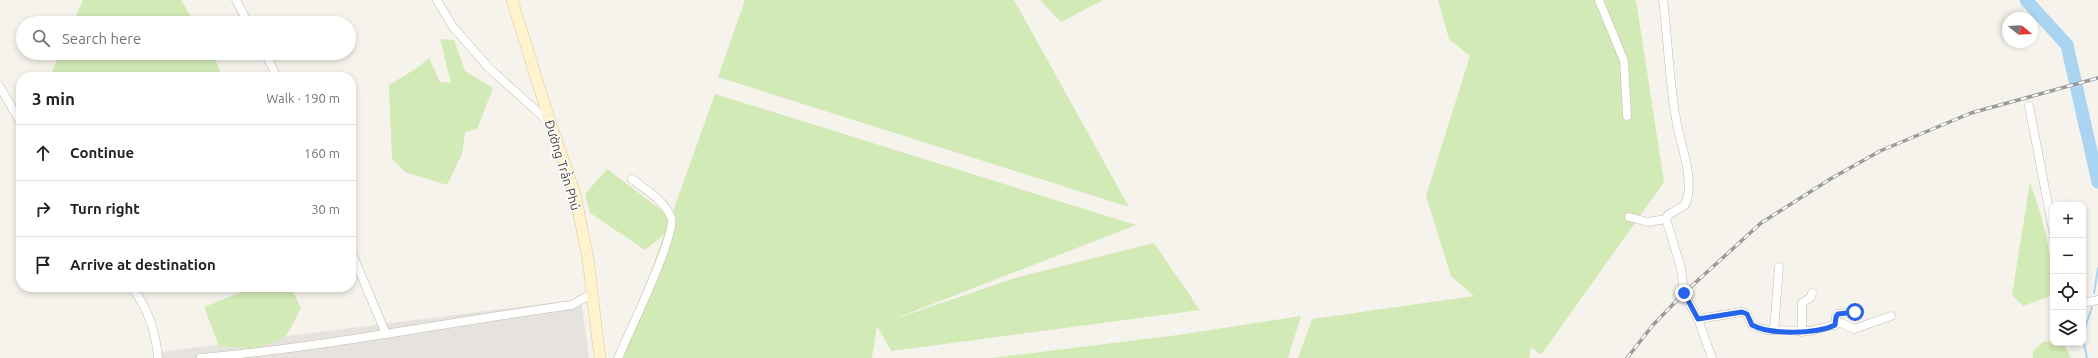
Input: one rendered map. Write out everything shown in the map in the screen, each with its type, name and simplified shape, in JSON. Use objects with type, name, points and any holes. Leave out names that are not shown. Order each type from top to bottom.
[{"type":"main road","name":"Đường Trần Phú","points":[[512,0],[550,122],[575,194],[593,294],[600,358]]},
{"type":"street","points":[[236,0],[244,16]]},
{"type":"street","points":[[437,0],[453,27],[488,68],[550,122]]},
{"type":"street","points":[[1599,0],[1624,62],[1627,116]]},
{"type":"street","points":[[1629,217],[1648,222],[1666,219],[1668,215],[1685,205],[1688,195],[1687,166],[1676,118],[1663,0]]},
{"type":"street","points":[[268,60],[274,72]]},
{"type":"street","points":[[0,87],[16,114]]},
{"type":"street","points":[[2029,106],[2050,214]]},
{"type":"street","points":[[618,358],[668,242],[672,219],[665,205],[632,179]]},
{"type":"street","points":[[1666,219],[1681,268],[1684,293],[1698,319],[1712,358]]},
{"type":"street","points":[[356,263],[386,334]]},
{"type":"street","points":[[1774,330],[1779,267]]},
{"type":"street","points":[[135,292],[148,314],[158,358]]},
{"type":"street","points":[[1802,332],[1802,303],[1811,297],[1812,293]]},
{"type":"street","points":[[201,358],[250,354],[572,305],[593,294]]},
{"type":"street","points":[[2086,302],[2098,300]]},
{"type":"street","points":[[1698,319],[1742,312],[1747,314],[1752,325],[1756,327],[1802,332],[1844,324],[1856,328],[1891,316]]},
{"type":"street","points":[[1835,325],[1838,314],[1855,312]]},
{"type":"shaded area","points":[[581,299],[589,358],[161,358],[160,352]]},
{"type":"green space","points":[[83,0],[181,0],[191,16],[76,16]]},
{"type":"green space","points":[[745,0],[1014,0],[1129,207],[718,77]]},
{"type":"green space","points":[[1040,0],[1103,0],[1061,22]]},
{"type":"green space","points":[[1438,0],[1636,0],[1664,182],[1541,355],[1531,347],[1529,358],[1298,358],[1312,319],[1474,296],[1451,276],[1426,196],[1470,56],[1449,39]]},
{"type":"green space","points":[[440,39],[454,40],[465,71],[493,88],[477,129],[465,132],[462,154],[447,185],[405,172],[392,159],[389,85],[417,68],[429,58],[440,82],[451,83]]},
{"type":"green space","points":[[57,60],[216,60],[220,72],[52,72]]},
{"type":"green space","points":[[715,94],[1136,225],[889,321],[1015,278],[1154,243],[1200,310],[891,351],[877,326],[872,358],[620,358],[664,235],[645,250],[590,213],[585,194],[607,169],[671,217]]},
{"type":"green space","points":[[2030,182],[2039,210],[2049,251],[2050,296],[2023,306],[2012,295]]},
{"type":"green space","points":[[242,292],[293,292],[301,308],[287,335],[254,349],[219,346],[204,307]]},
{"type":"green space","points":[[1301,316],[1288,358],[991,358],[1178,335]]},
{"type":"green space","points":[[2050,341],[2050,346],[2065,346],[2071,358],[2033,358],[2033,351],[2043,342]]},
{"type":"waterway","points":[[2026,0],[2067,45],[2098,182]]},
{"type":"waterway","points":[[2094,293],[2098,268]]},
{"type":"waterway","points":[[2086,325],[2092,307]]},
{"type":"waterway","points":[[2085,346],[2087,358]]},
{"type":"railway","points":[[1627,358],[1653,325],[1684,293],[1761,223],[1832,178],[1880,151],[1971,113],[2098,78]]},
{"type":"route","points":[[1684,293],[1698,319],[1742,312],[1747,314],[1752,325],[1767,330],[1802,332],[1828,328],[1835,325],[1835,320],[1838,314],[1855,312]]}]
